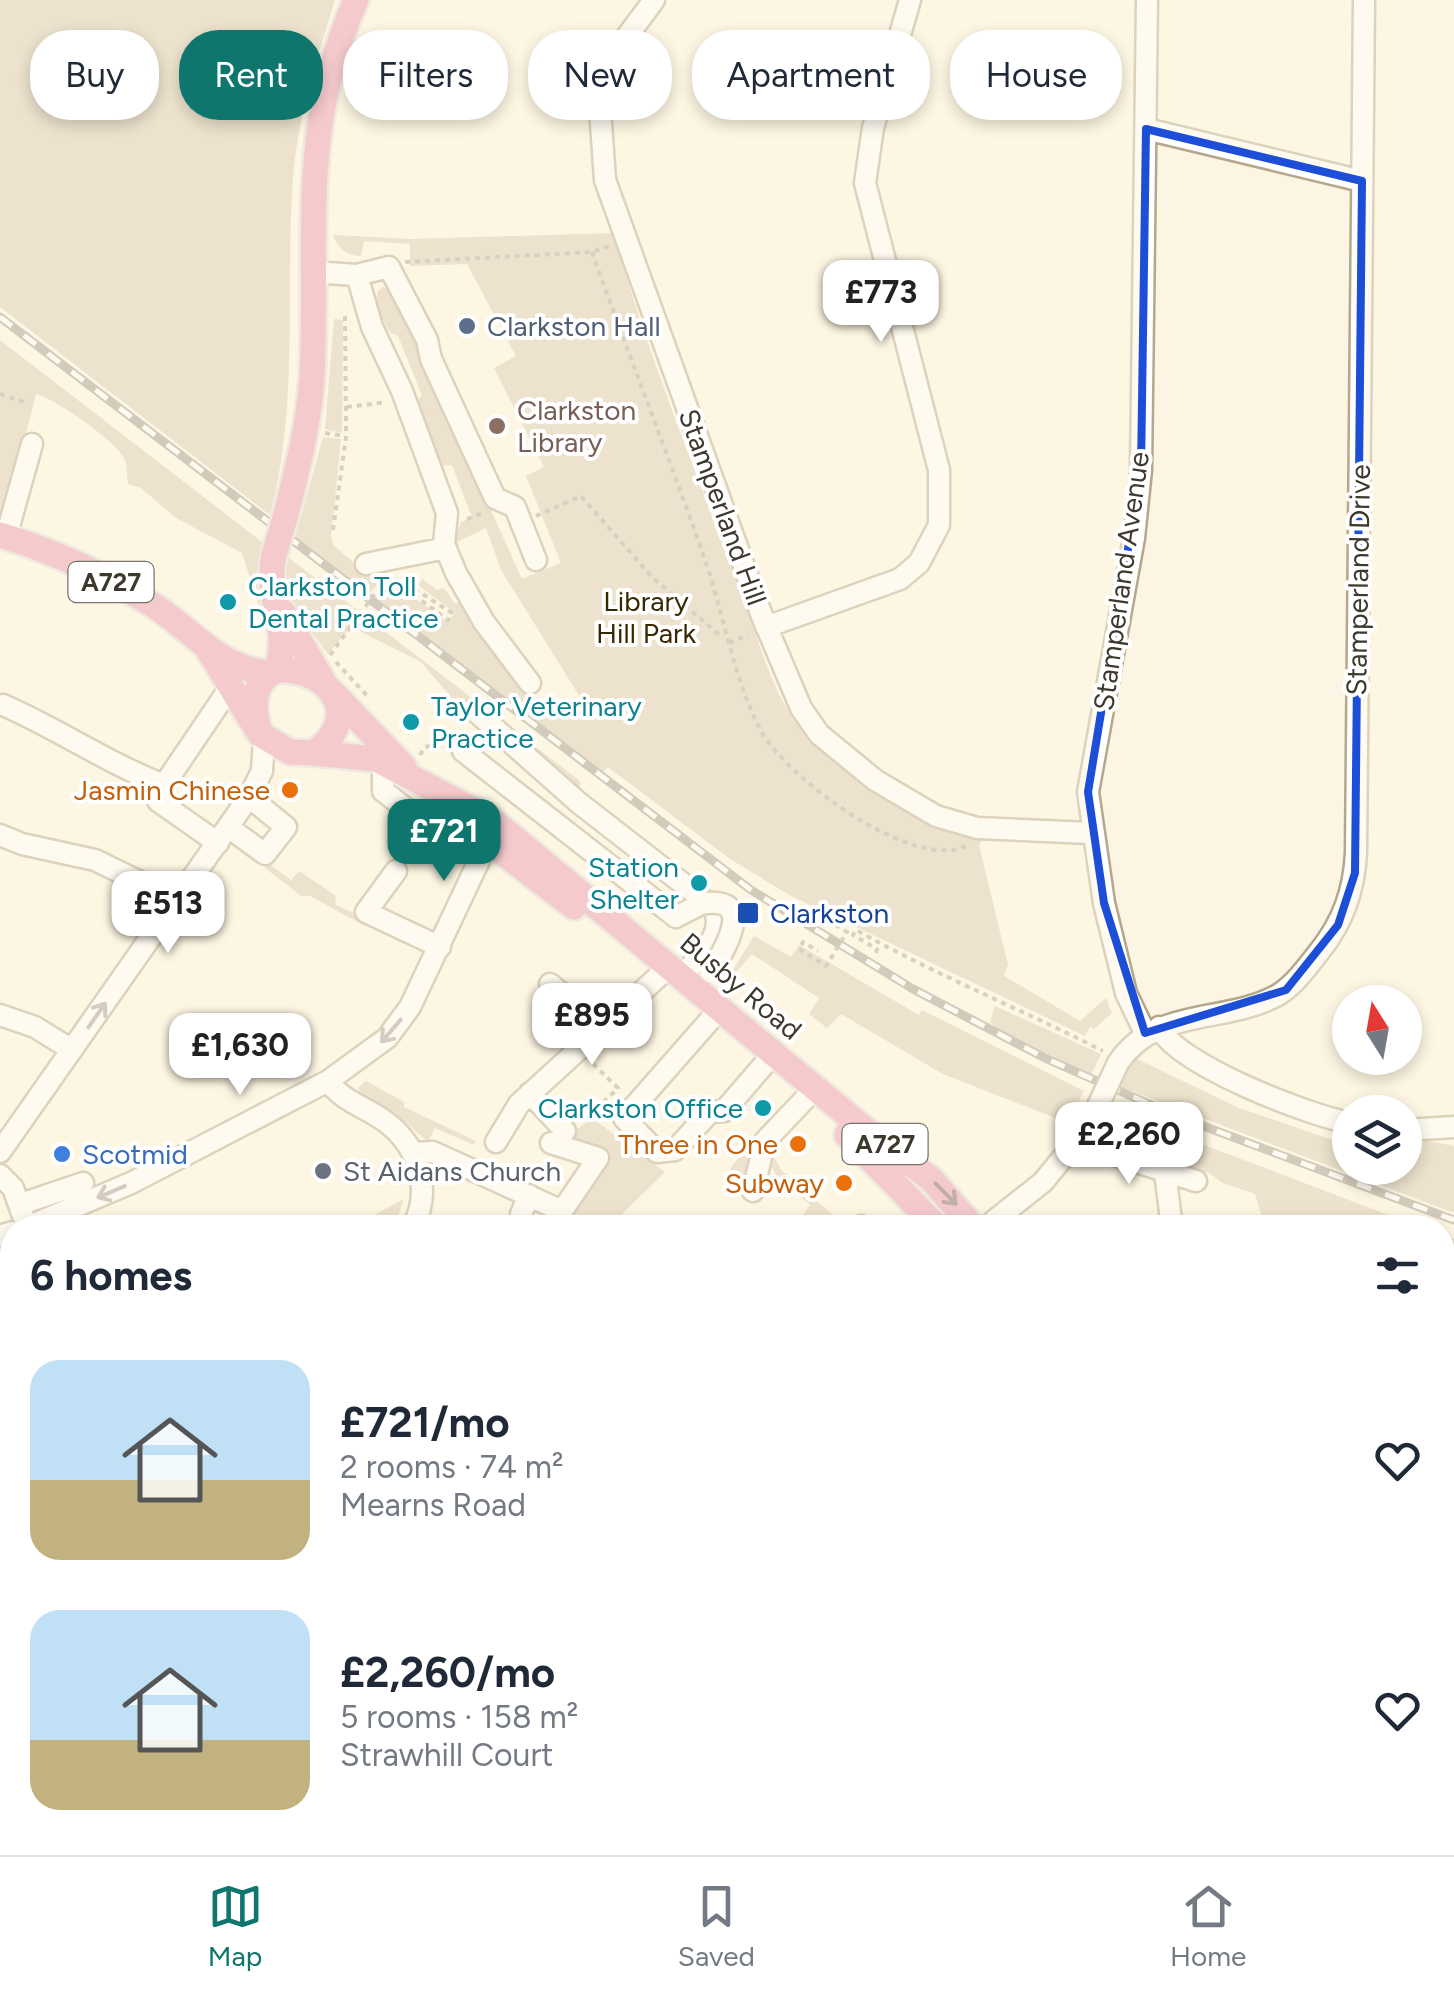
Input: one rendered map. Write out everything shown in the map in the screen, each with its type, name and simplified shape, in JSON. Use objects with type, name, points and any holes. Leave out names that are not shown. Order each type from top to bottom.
[{"type":"main road","points":[[277,604],[329,689],[339,714],[334,734],[314,753],[290,752],[262,736],[254,702],[273,671],[284,638],[272,582],[274,555],[308,418],[316,130],[330,66],[356,0]]},
{"type":"main road","name":"A727","points":[[3,536],[41,548],[134,593],[178,623],[208,651],[242,669],[273,671]]},
{"type":"main road","name":"A727","points":[[208,651],[262,736]]},
{"type":"main road","points":[[273,671],[297,671],[329,689]]},
{"type":"main road","name":"A727","points":[[329,689],[408,772]]},
{"type":"main road","name":"Busby Road","points":[[314,753],[382,762],[408,772],[458,804],[687,978],[805,1099],[876,1160],[926,1215]]},
{"type":"main road","name":"Busby Road","points":[[687,978],[710,1019],[931,1179],[963,1215]]},
{"type":"street","name":"Stamperland Hill","points":[[654,0],[598,81],[605,180],[766,627],[801,708],[820,734],[876,780],[936,816],[977,828],[1090,833]]},
{"type":"street","points":[[766,627],[900,580],[919,564],[939,525],[940,470],[865,183],[873,128],[910,0]]},
{"type":"street","name":"Stamperland Avenue","points":[[1147,0],[1140,484],[1088,792],[1090,833],[1126,993],[1152,1030]]},
{"type":"street","name":"Stamperland Drive","points":[[1152,1030],[1242,1009],[1280,994],[1329,939],[1351,892],[1356,853],[1364,0]]},
{"type":"street","points":[[1146,129],[1362,181]]},
{"type":"street","points":[[312,272],[357,275],[389,267],[427,340],[431,358],[495,498],[515,508],[536,560]]},
{"type":"street","points":[[357,275],[372,326],[447,513],[446,548],[484,622],[530,682]]},
{"type":"street","points":[[3,536],[32,444]]},
{"type":"street","points":[[366,564],[446,548]]},
{"type":"street","points":[[3,705],[46,724],[66,740],[164,785],[228,688]]},
{"type":"street","points":[[474,710],[578,803],[712,907],[718,925],[715,936],[687,978]]},
{"type":"street","points":[[0,1152],[249,797],[264,761],[262,736]]},
{"type":"street","points":[[457,747],[676,917],[701,904],[724,907],[735,928],[732,941],[687,978],[600,1026],[530,1093],[504,1123],[496,1142]]},
{"type":"street","points":[[382,762],[383,791],[432,826],[442,826],[458,804]]},
{"type":"street","points":[[158,801],[264,854],[286,828],[249,797]]},
{"type":"street","points":[[56,1215],[131,1183],[328,1080],[387,1038],[410,1007],[491,831]]},
{"type":"street","points":[[0,835],[22,844],[95,860],[177,900]]},
{"type":"street","points":[[396,871],[366,912],[440,947]]},
{"type":"street","points":[[550,984],[600,1026]]},
{"type":"street","points":[[0,1015],[36,1027],[72,1050]]},
{"type":"street","points":[[710,1019],[624,1118],[656,1152],[675,1150],[710,1112],[724,1111],[769,1059]]},
{"type":"street","points":[[1001,1215],[1042,1182],[1082,1135],[1119,1061],[1152,1030],[1228,1078],[1332,1116]]},
{"type":"street","points":[[328,1080],[337,1094],[385,1121],[412,1152],[422,1184],[419,1215]]},
{"type":"street","points":[[412,1152],[433,1152],[525,1204],[562,1210],[598,1158],[558,1137],[530,1093]]},
{"type":"street","points":[[752,1191],[765,1141],[805,1099]]},
{"type":"street","points":[[1422,1129],[1454,1126]]},
{"type":"street","points":[[1082,1135],[1165,1172],[1196,1181]]},
{"type":"street","points":[[1165,1172],[1170,1215]]},
{"type":"street","points":[[0,1174],[21,1204],[23,1215]]},
{"type":"street","points":[[21,1204],[82,1183]]},
{"type":"path","points":[[406,262],[592,252]]},
{"type":"path","points":[[334,530],[347,407],[344,315]]},
{"type":"path","points":[[0,394],[24,402]]},
{"type":"path","points":[[347,407],[404,398]]},
{"type":"path","points":[[522,523],[581,496],[651,576],[725,639]]},
{"type":"path","points":[[330,655],[388,576],[448,620],[452,614],[416,589]]},
{"type":"path","points":[[425,747],[440,743],[445,748],[457,747]]},
{"type":"path","points":[[810,909],[847,932],[826,966],[799,950],[804,942],[818,951]]},
{"type":"path","points":[[876,953],[878,949],[853,935],[856,930],[944,978],[1017,1006],[1119,1061]]},
{"type":"path","points":[[576,1050],[618,1088],[589,1116]]},
{"type":"highlighted area","points":[[1146,129],[1362,181],[1355,873],[1338,925],[1286,990],[1145,1033],[1104,903],[1088,792],[1141,470]]},
{"type":"green space","points":[[0,0],[335,0],[323,41],[323,30],[179,30],[179,120],[302,120],[290,235],[288,395],[270,515],[0,307]]},
{"type":"green space","name":"Library Hill Park","points":[[614,233],[656,366],[781,699],[803,731],[863,783],[934,822],[983,840],[979,845],[1008,965],[1004,976],[1080,1021],[1106,998],[1112,1013],[1094,1029],[1090,1027],[1085,1036],[791,896],[730,859],[608,767],[603,772],[583,758],[375,598],[389,580],[448,622],[455,613],[418,585],[422,579],[437,590],[444,588],[455,604],[463,600],[512,679],[549,719],[580,697],[501,570],[486,528],[453,544],[461,522],[472,517],[452,465],[443,466],[415,405],[422,395],[398,336],[389,332],[377,308],[377,292],[382,287],[391,289],[522,579],[561,563],[526,476],[544,467],[494,368],[516,356],[467,264],[410,266],[410,244],[364,241],[361,256],[351,255],[337,244],[333,235],[411,239]]},
{"type":"green space","points":[[334,319],[343,320],[342,433],[325,429]]},
{"type":"green space","points":[[0,340],[262,542],[257,584],[271,626],[266,627],[242,553],[176,518],[141,488],[128,484],[120,452],[99,432],[45,397],[36,394],[5,516],[0,515]]},
{"type":"green space","points":[[323,437],[341,439],[331,537],[334,546],[379,583],[369,594],[295,538]]},
{"type":"green space","points":[[289,558],[580,781],[580,789],[575,793],[474,703],[464,712],[421,662],[351,627],[328,654],[291,597]]},
{"type":"green space","points":[[268,863],[291,880],[299,871],[335,895],[336,905],[368,919],[365,926],[310,896],[301,896],[265,868]]},
{"type":"green space","points":[[754,936],[791,957],[799,945],[919,1015],[922,1010],[1084,1091],[1068,1123],[943,1074],[841,1014],[827,1028],[809,1014],[819,998],[752,954],[722,988]]},
{"type":"green space","points":[[995,1006],[1101,1054],[1091,1075],[1001,1032],[990,1022]]},
{"type":"green space","points":[[1135,1058],[1239,1108],[1332,1140],[1332,1167],[1118,1086]]},
{"type":"green space","points":[[366,1081],[404,1102],[404,1107],[476,1141],[474,1145],[435,1128],[428,1142],[395,1113],[360,1092],[358,1088]]},
{"type":"green space","points":[[1107,1108],[1388,1215],[1261,1215],[1255,1194],[1223,1183],[1209,1173],[1101,1138],[1096,1130]]},
{"type":"green space","points":[[592,1118],[665,1172],[621,1215],[564,1215],[605,1154],[569,1135]]},
{"type":"green space","points":[[761,1139],[759,1156],[742,1180],[744,1194],[722,1180],[747,1146]]},
{"type":"green space","points":[[1423,1140],[1454,1146],[1454,1213],[1380,1185],[1422,1185]]},
{"type":"green space","points":[[775,1158],[781,1170],[833,1215],[803,1215],[810,1205],[776,1176],[772,1166]]},
{"type":"green space","points":[[404,1199],[398,1215],[374,1215]]},
{"type":"railway","points":[[0,317],[751,890],[913,989],[1047,1059],[1174,1115],[1441,1215]]},
{"type":"place","name":"Clarkston Hall","points":[[467,326]]},
{"type":"place","name":"Clarkston Library","points":[[497,426]]},
{"type":"place","name":"Clarkston Toll Dental Practice","points":[[228,602]]},
{"type":"place","name":"Taylor Veterinary Practice","points":[[411,722]]},
{"type":"place","name":"Jasmin Chinese","points":[[290,790]]},
{"type":"place","name":"Station Shelter","points":[[699,883]]},
{"type":"place","name":"Clarkston","points":[[748,913]]},
{"type":"place","name":"Clarkston Office","points":[[763,1108]]},
{"type":"place","name":"Three in One","points":[[798,1144]]},
{"type":"place","name":"Scotmid","points":[[62,1154]]},
{"type":"place","name":"St Aidans Church","points":[[323,1171]]},
{"type":"place","name":"Subway","points":[[844,1183]]}]
